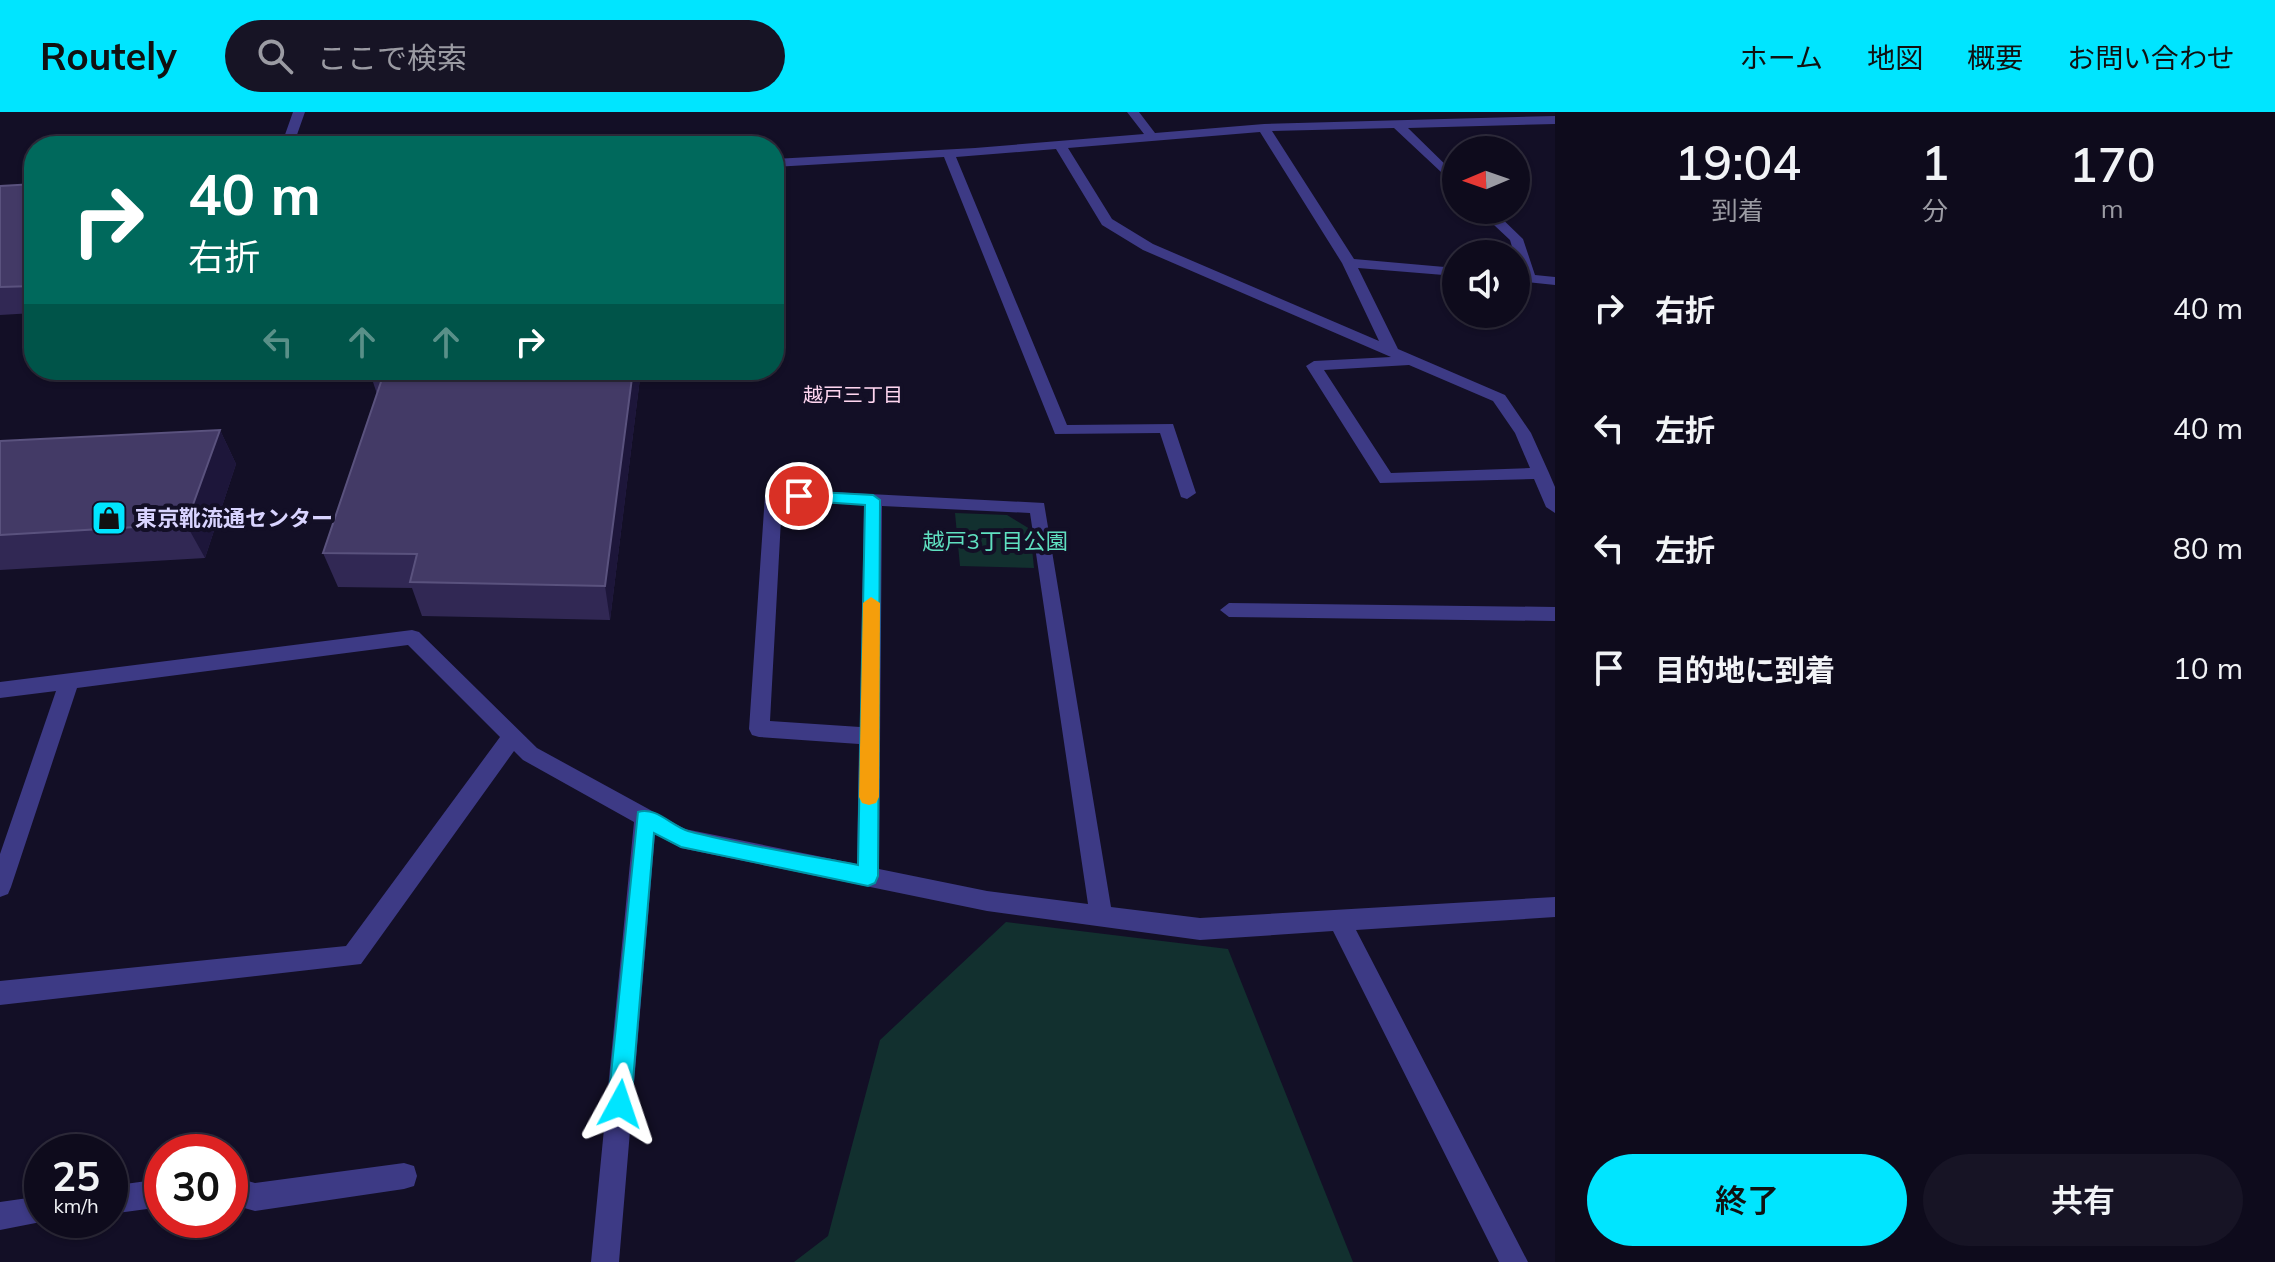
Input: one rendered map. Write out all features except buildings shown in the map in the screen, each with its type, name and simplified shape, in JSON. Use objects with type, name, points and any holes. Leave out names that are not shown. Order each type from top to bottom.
[{"type":"street","points":[[291,136],[299,112]]},
{"type":"street","points":[[1133,112],[1152,137]]},
{"type":"street","points":[[1535,112],[1553,121]]},
{"type":"street","points":[[784,162],[1060,145],[1235,126],[1264,128],[1553,121]]},
{"type":"street","points":[[1397,124],[1442,168]]},
{"type":"street","points":[[1264,128],[1349,263],[1392,352]]},
{"type":"street","points":[[1060,145],[1107,222],[1148,247],[1499,398],[1523,433],[1555,507]]},
{"type":"street","points":[[948,153],[1061,430],[1167,428],[1187,493]]},
{"type":"street","points":[[1500,224],[1516,240]]},
{"type":"street","points":[[1349,263],[1442,271]]},
{"type":"street","points":[[1530,279],[1555,281]]},
{"type":"street","points":[[1412,361],[1314,366],[1386,479],[1541,473]]},
{"type":"street","points":[[869,736],[759,729],[774,495],[1038,507],[1101,916]]},
{"type":"street","points":[[868,876],[873,500]]},
{"type":"street","points":[[1229,610],[1555,614]]},
{"type":"street","points":[[0,690],[412,637],[530,754],[681,838],[987,901],[1200,929],[1555,907]]},
{"type":"street","points":[[0,887],[69,682]]},
{"type":"street","points":[[0,993],[353,956],[512,737]]},
{"type":"street","points":[[605,1262],[645,818]]},
{"type":"street","points":[[1339,920],[1514,1262]]},
{"type":"street","points":[[248,1195],[255,1197],[404,1176]]},
{"type":"street","points":[[0,1216],[24,1213]]},
{"type":"green space","name":"越戸3丁目公園","points":[[955,513],[1007,515],[1030,529],[1034,568],[960,566]]},
{"type":"green space","points":[[1006,922],[1228,949],[1353,1262],[794,1262],[828,1236],[880,1040]]},
{"type":"slow traffic","points":[[869,797],[871,603]]},
{"type":"place","name":"東京靴流通センター","points":[[109,518]]},
{"type":"district","name":"越戸三丁目","points":[[853,395]]},
{"type":"route","points":[[620,1104],[645,818],[681,838],[868,876],[873,500],[799,496]]}]
